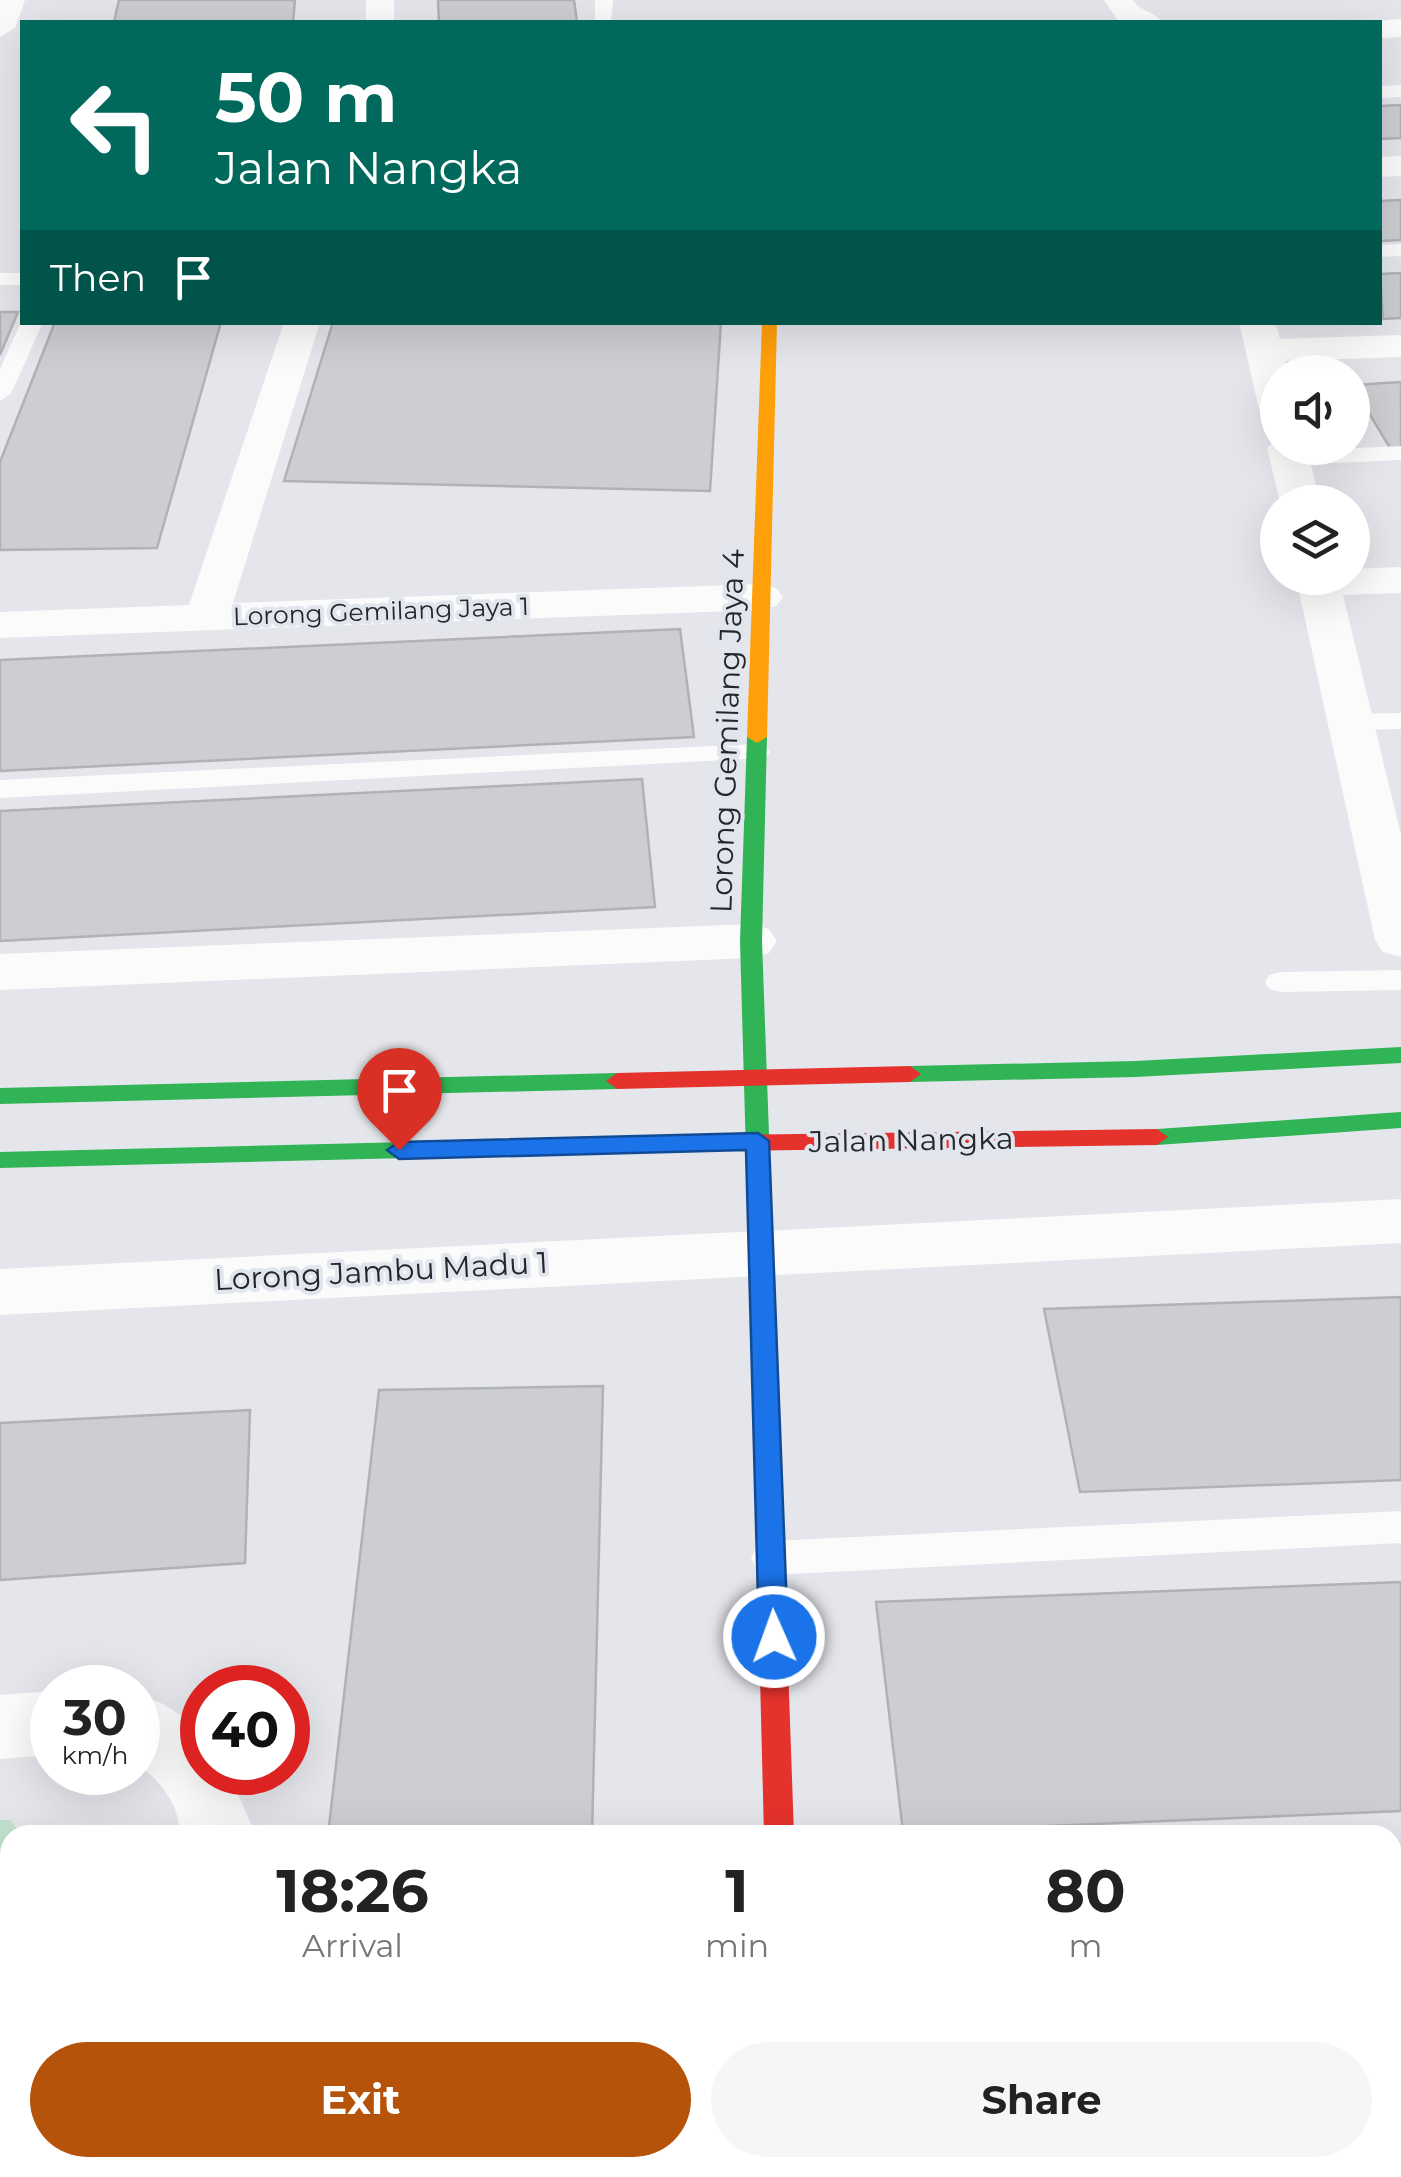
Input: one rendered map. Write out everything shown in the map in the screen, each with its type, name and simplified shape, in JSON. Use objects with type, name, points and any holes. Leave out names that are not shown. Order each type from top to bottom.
[{"type":"street","points":[[0,28],[10,0]]},
{"type":"street","points":[[1118,0],[1130,17],[1141,20]]},
{"type":"street","points":[[207,617],[301,325]]},
{"type":"street","name":"Lorong Gemilang Jaya 4","points":[[770,325],[752,941],[779,1825]]},
{"type":"street","points":[[1261,337],[1401,346]]},
{"type":"street","points":[[1370,580],[1401,580]]},
{"type":"street","points":[[1321,595],[1400,927]]},
{"type":"street","name":"Lorong Gemilang Jaya 1","points":[[0,625],[761,598]]},
{"type":"street","points":[[0,972],[752,941]]},
{"type":"street","points":[[0,1096],[1135,1069],[1401,1055]]},
{"type":"street","name":"Jalan Nangka","points":[[0,1160],[758,1141],[1160,1137],[1401,1120]]},
{"type":"street","name":"Lorong Jambu Madu 1","points":[[0,1292],[761,1250],[1401,1221]]},
{"type":"street","points":[[0,1726],[30,1724]]},
{"type":"street","points":[[160,1741],[184,1757],[216,1825]]},
{"type":"lane","points":[[0,394],[31,325]]},
{"type":"lane","points":[[1370,454],[1401,454]]},
{"type":"lane","points":[[1351,722],[1401,721]]},
{"type":"lane","points":[[0,789],[756,752]]},
{"type":"lane","points":[[1280,982],[1401,980]]},
{"type":"lane","points":[[771,1558],[1401,1527]]},
{"type":"green space","points":[[0,1820],[11,1820],[14,1825],[0,1825]]},
{"type":"building","points":[[119,0],[295,0],[293,20],[114,20]]},
{"type":"building","points":[[438,0],[574,0],[577,20],[439,20]]},
{"type":"building","points":[[1401,105],[1401,138],[1382,139],[1382,106]]},
{"type":"building","points":[[1401,200],[1401,240],[1382,241],[1382,201]]},
{"type":"building","points":[[1401,273],[1401,318],[1383,319],[1382,274]]},
{"type":"building","points":[[0,312],[18,312],[0,355]]},
{"type":"building","points":[[54,325],[220,325],[157,548],[0,550],[0,462]]},
{"type":"building","points":[[332,325],[721,325],[710,491],[284,481]]},
{"type":"building","points":[[1401,382],[1401,447],[1390,448],[1370,415],[1370,384]]},
{"type":"building","points":[[680,629],[694,737],[0,771],[0,660]]},
{"type":"building","points":[[642,779],[655,907],[0,941],[0,811]]},
{"type":"building","points":[[1401,1297],[1401,1480],[1080,1492],[1044,1309]]},
{"type":"building","points":[[603,1386],[592,1825],[329,1825],[379,1390]]},
{"type":"building","points":[[250,1410],[245,1563],[0,1580],[0,1423]]},
{"type":"building","points":[[1401,1582],[1401,1811],[1069,1825],[902,1825],[876,1602]]},
{"type":"traffic: fast","points":[[757,737],[751,941],[767,1439]]},
{"type":"traffic: fast","points":[[910,1074],[1135,1069],[1401,1055]]},
{"type":"traffic: fast","points":[[0,1096],[617,1081]]},
{"type":"traffic: fast","points":[[1157,1137],[1401,1120]]},
{"type":"traffic: fast","points":[[0,1160],[649,1144]]},
{"type":"traffic: slow","points":[[757,737],[770,325]]},
{"type":"traffic: jam","points":[[617,1081],[910,1074]]},
{"type":"traffic: jam","points":[[649,1144],[1157,1137]]},
{"type":"traffic: jam","points":[[767,1439],[779,1825]]},
{"type":"route","points":[[399,1150],[758,1141],[774,1637]]}]
